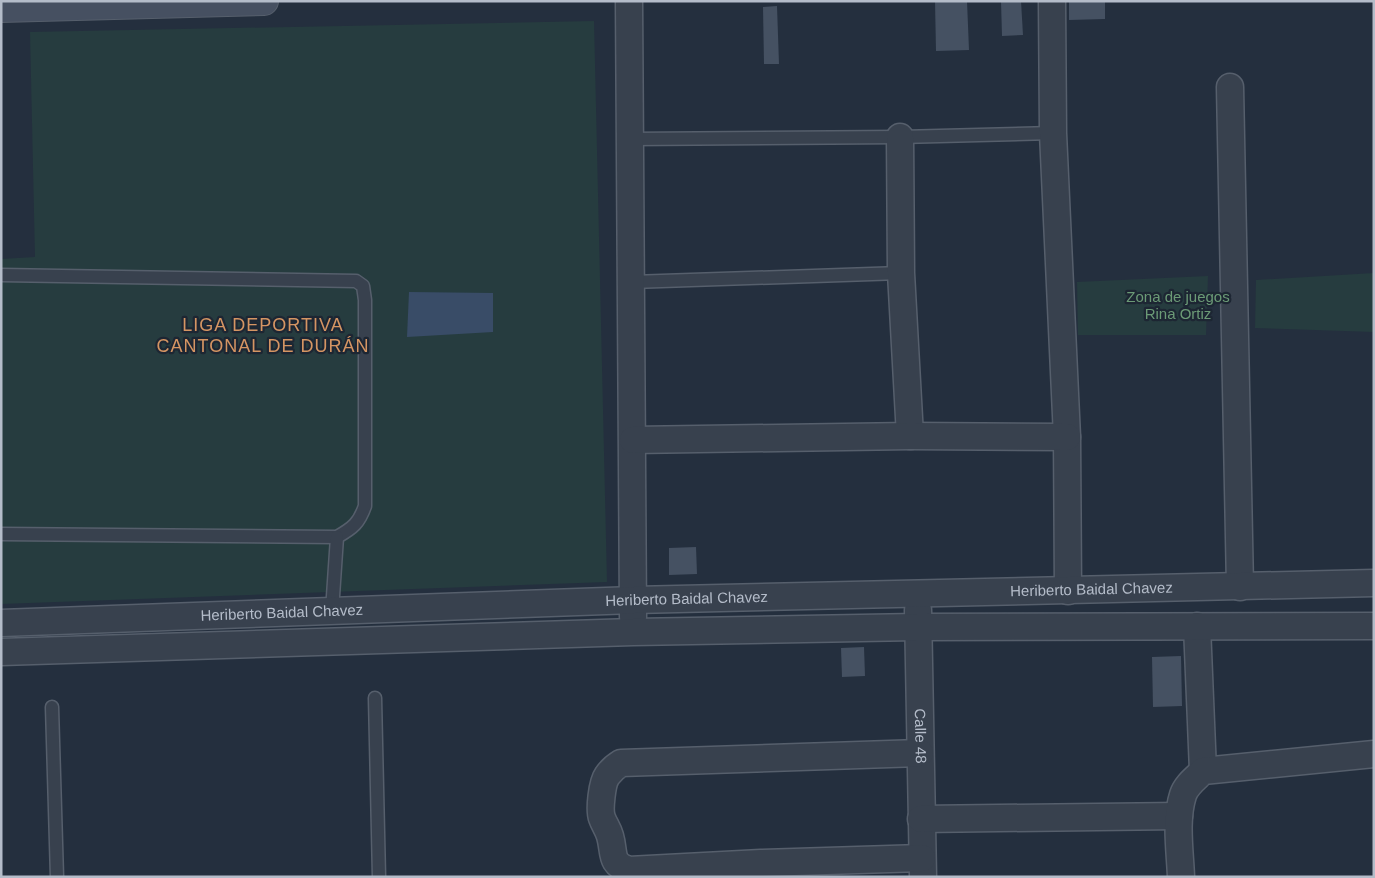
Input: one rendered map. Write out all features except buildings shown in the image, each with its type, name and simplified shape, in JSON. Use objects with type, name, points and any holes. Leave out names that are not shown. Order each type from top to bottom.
[{"type":"street","points":[[1,8],[264,1]]},
{"type":"street","points":[[630,1],[633,632]]},
{"type":"street","points":[[1052,1],[1053,133],[1067,437],[1068,591]]},
{"type":"street","points":[[1230,87],[1240,587]]},
{"type":"street","points":[[900,136],[902,273],[910,436]]},
{"type":"street","points":[[633,440],[910,436],[1067,437]]},
{"type":"street","name":"Heriberto Baidal Chavez","points":[[1,623],[634,600],[918,595],[1374,583]]},
{"type":"street","name":"Calle 48","points":[[918,595],[922,868]]},
{"type":"street","points":[[1198,626],[1203,772]]},
{"type":"street","name":"Heriberto Baidal Chavez","points":[[1,652],[633,632],[918,627],[1374,626]]},
{"type":"street","points":[[920,753],[621,763],[615,766],[606,777],[600,809],[610,834],[613,855],[617,864],[629,870],[770,863],[922,868]]},
{"type":"street","points":[[1181,877],[1179,816],[1183,794],[1191,782],[1203,772],[1374,754]]},
{"type":"street","points":[[921,818],[1179,816]]},
{"type":"lane","points":[[630,139],[1053,133]]},
{"type":"lane","points":[[632,282],[902,273]]},
{"type":"lane","points":[[1,275],[356,281],[363,286],[365,300],[365,506],[361,517],[352,528],[338,536],[1,534]]},
{"type":"lane","points":[[332,611],[338,536]]},
{"type":"lane","points":[[375,698],[379,877]]},
{"type":"lane","points":[[52,707],[57,877]]},
{"type":"green space","name":"LIGA DEPORTIVA CANTONAL DE DURÁN","points":[[594,21],[607,582],[1,604],[1,259],[35,257],[30,32]]},
{"type":"green space","points":[[1374,273],[1374,332],[1255,328],[1256,280]]},
{"type":"green space","name":"Zona de juegos Rina Ortiz","points":[[1208,276],[1206,335],[1078,335],[1077,282]]},
{"type":"water","points":[[409,292],[493,293],[493,332],[407,337]]},
{"type":"district","name":"LIGA DEPORTIVA CANTONAL DE DURÁN","points":[[263,335]]}]
